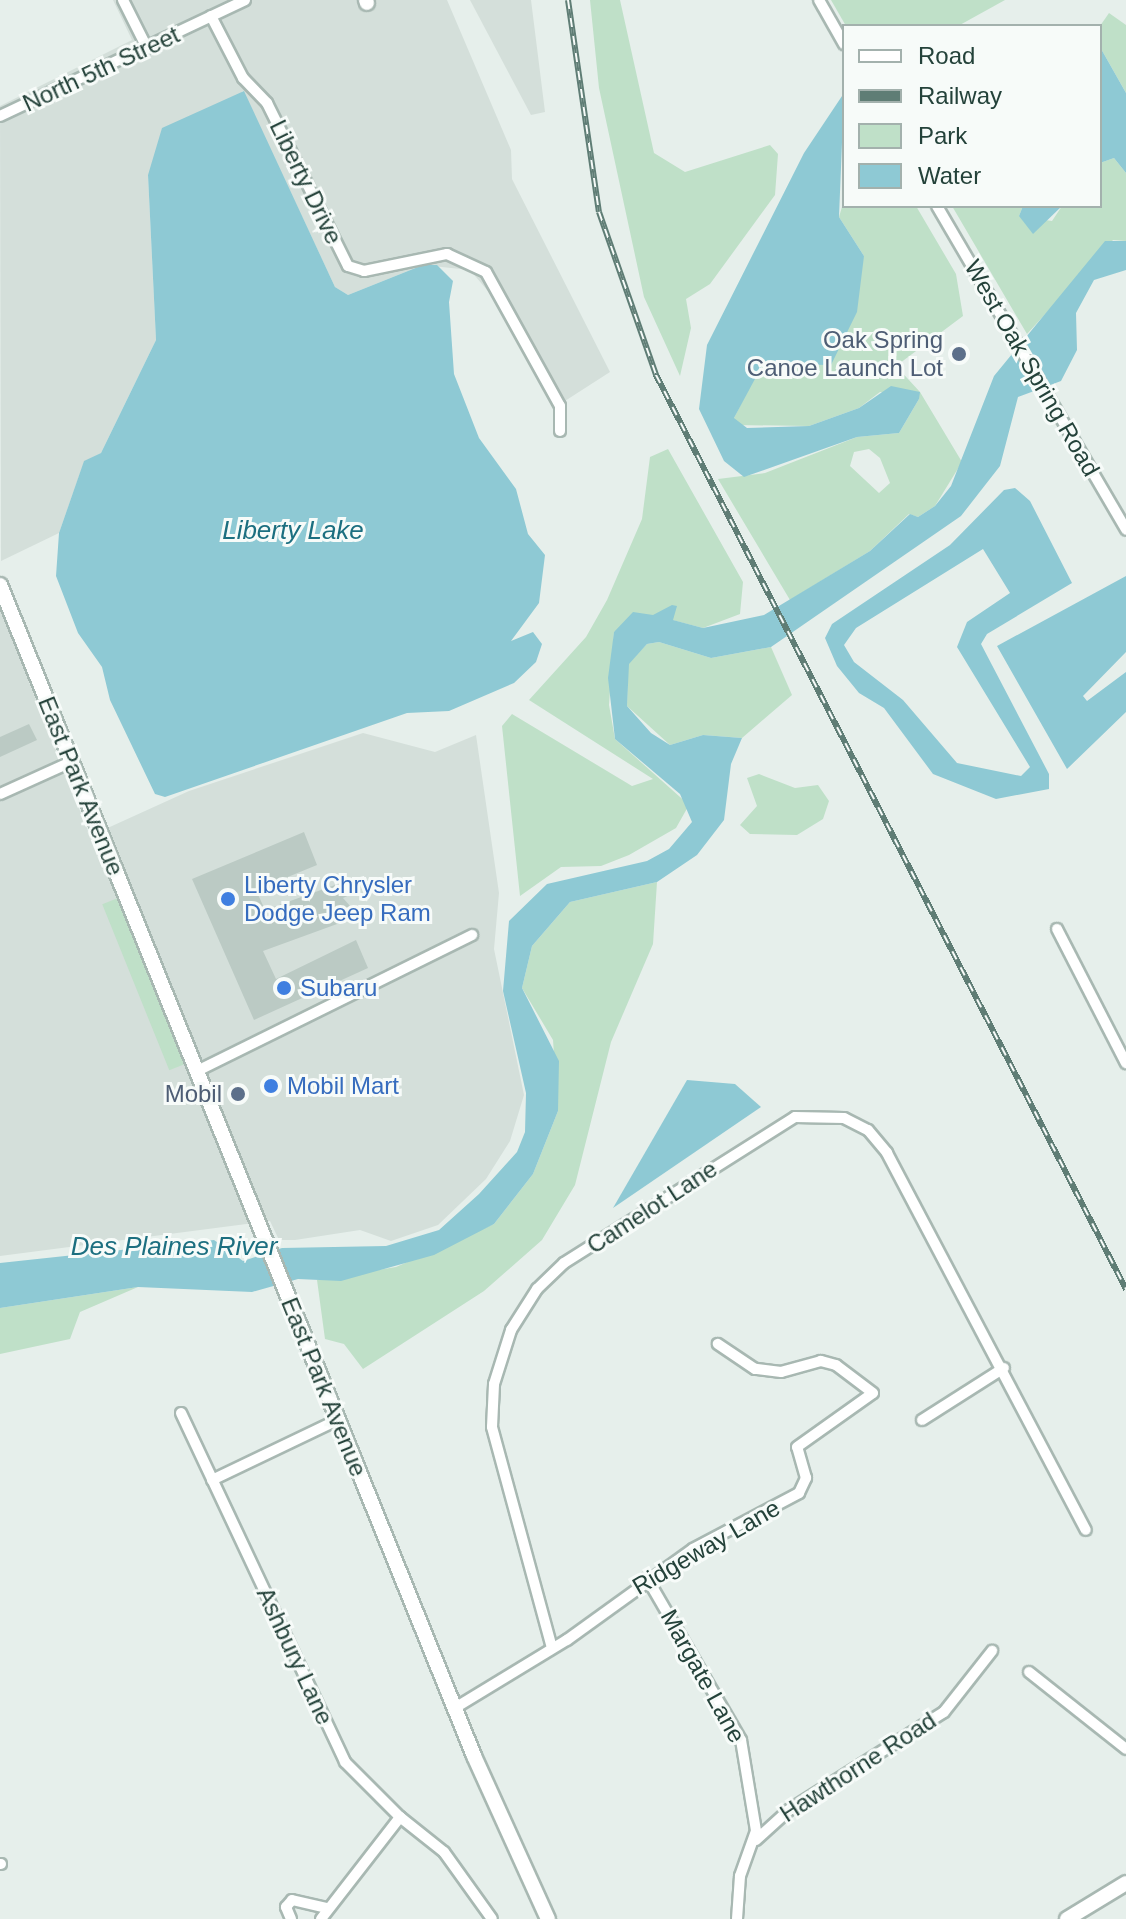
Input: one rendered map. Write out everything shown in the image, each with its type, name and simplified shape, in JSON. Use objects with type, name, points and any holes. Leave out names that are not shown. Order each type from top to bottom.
[{"type":"main road","name":"East Park Avenue","points":[[0,585],[455,1708],[548,1919]]},
{"type":"main road","points":[[1067,1919],[1126,1883]]},
{"type":"street","points":[[123,0],[147,48]]},
{"type":"street","name":"North 5th Street","points":[[0,116],[245,0]]},
{"type":"street","points":[[819,0],[842,40]]},
{"type":"street","name":"Liberty Drive","points":[[211,16],[243,78],[270,108],[348,266],[364,271],[447,254],[474,263],[495,282],[560,406],[560,431]]},
{"type":"street","name":"West Oak Spring Road","points":[[938,208],[1126,530]]},
{"type":"street","points":[[0,794],[71,762]]},
{"type":"street","points":[[1057,929],[1126,1063]]},
{"type":"street","points":[[197,1071],[472,935]]},
{"type":"street","name":"Camelot Lane","points":[[552,1648],[492,1427],[494,1384],[511,1330],[537,1289],[564,1263],[782,1123],[830,1115],[878,1140],[1004,1368],[1086,1530]]},
{"type":"street","name":"Ridgeway Lane","points":[[455,1708],[552,1648],[647,1578],[799,1493],[806,1478],[797,1447],[873,1393],[836,1365],[821,1361],[781,1372],[755,1369],[718,1344]]},
{"type":"street","points":[[922,1420],[1004,1368]]},
{"type":"street","name":"Ashbury Lane","points":[[181,1413],[345,1762],[400,1817],[444,1852],[492,1919]]},
{"type":"street","points":[[212,1480],[337,1420]]},
{"type":"street","name":"Margate Lane","points":[[647,1578],[741,1740],[754,1800],[752,1845],[740,1876],[737,1919]]},
{"type":"street","name":"Hawthorne Road","points":[[752,1845],[789,1810],[944,1712],[992,1651]]},
{"type":"street","points":[[1029,1672],[1126,1749]]},
{"type":"street","points":[[291,1919],[286,1907],[292,1900],[324,1914],[400,1817]]},
{"type":"shaded area","points":[[113,0],[447,0],[511,150],[512,179],[610,372],[554,408],[493,297],[470,270],[423,265],[348,295],[335,287],[243,91],[148,175],[156,340],[101,453],[84,462],[59,533],[1,561],[0,106],[132,40]]},
{"type":"shaded area","points":[[470,0],[531,0],[545,112],[531,115]]},
{"type":"shaded area","points":[[0,609],[90,836],[189,791],[363,733],[435,752],[476,735],[499,893],[494,949],[524,1095],[510,1141],[486,1179],[438,1225],[391,1241],[360,1230],[279,1240],[270,1221],[0,1256]]},
{"type":"green space","points":[[590,0],[620,0],[654,153],[685,172],[770,145],[778,154],[775,195],[710,284],[686,299],[691,328],[680,376],[644,297],[599,88]]},
{"type":"green space","points":[[831,0],[1005,0],[962,24],[845,24]]},
{"type":"green space","points":[[1109,13],[1126,25],[1126,93],[1102,51],[1101,24]]},
{"type":"green space","points":[[1114,158],[1126,173],[1126,241],[1113,240],[1027,334],[953,208],[1022,208],[1019,216],[1052,221],[1061,208],[1102,208],[1102,162]]},
{"type":"green space","points":[[842,207],[917,208],[956,274],[963,316],[896,366],[920,392],[962,462],[935,506],[918,517],[909,514],[870,551],[790,600],[718,479],[765,473],[857,437],[899,433],[919,399],[880,392],[859,408],[809,426],[736,425],[734,418],[758,370],[770,362],[799,368],[864,256],[839,217]],"holes":[[[869,449],[880,458],[890,483],[879,493],[850,466],[854,452]]]},
{"type":"green space","points":[[668,449],[743,582],[740,614],[703,628],[653,615],[614,632],[609,705],[615,739],[689,805],[676,828],[629,855],[601,866],[561,867],[520,896],[502,726],[512,714],[632,786],[653,779],[529,700],[586,637],[607,600],[642,519],[650,457]]},
{"type":"green space","points":[[659,642],[711,658],[771,647],[792,695],[742,738],[703,735],[670,745],[627,706],[628,664],[647,644]]},
{"type":"green space","points":[[759,774],[795,788],[818,785],[829,801],[823,819],[797,835],[750,834],[740,825],[757,806],[747,778]]},
{"type":"green space","points":[[657,882],[653,944],[611,1042],[575,1185],[542,1240],[484,1291],[363,1369],[344,1344],[325,1339],[317,1280],[396,1267],[494,1224],[533,1174],[558,1111],[553,1040],[522,988],[532,946],[570,902]]},
{"type":"green space","points":[[118,898],[185,1064],[169,1070],[102,904]]},
{"type":"green space","points":[[138,1287],[80,1312],[70,1339],[0,1354],[0,1308]]},
{"type":"water","points":[[1102,51],[1126,93],[1126,173],[1114,158],[1102,162]]},
{"type":"water","name":"Liberty Lake","points":[[244,91],[335,287],[348,295],[423,265],[437,265],[453,281],[449,302],[454,374],[479,438],[516,489],[528,534],[545,555],[539,603],[511,641],[533,632],[542,644],[536,662],[514,683],[449,711],[407,713],[165,797],[155,794],[110,700],[102,667],[78,633],[56,576],[59,533],[84,461],[101,453],[156,340],[148,175],[162,128]]},
{"type":"water","points":[[842,96],[839,217],[864,256],[857,312],[831,365],[763,364],[734,418],[747,428],[809,426],[859,408],[891,386],[920,392],[919,399],[899,433],[857,437],[744,477],[724,461],[699,409],[707,345],[804,153]]},
{"type":"water","points":[[1022,208],[1060,208],[1033,234],[1019,216]]},
{"type":"water","name":"Des Plaines River","points":[[1105,241],[1126,241],[1126,270],[1094,280],[1076,313],[1077,350],[1061,381],[1018,397],[1000,466],[961,516],[771,647],[711,658],[659,642],[647,644],[629,664],[627,706],[651,733],[670,745],[703,735],[742,738],[731,764],[724,820],[697,855],[657,882],[570,902],[532,946],[522,988],[559,1061],[558,1111],[533,1174],[494,1224],[434,1255],[341,1281],[298,1279],[252,1292],[138,1287],[0,1308],[0,1263],[214,1240],[243,1261],[282,1248],[386,1246],[439,1230],[479,1194],[517,1152],[525,1132],[526,1093],[503,991],[509,921],[547,884],[647,861],[669,849],[692,822],[680,794],[615,739],[608,678],[614,632],[633,612],[653,615],[672,605],[677,606],[673,620],[703,628],[764,615],[870,551],[910,514],[918,517],[935,506],[951,486],[994,376]]},
{"type":"water","points":[[1015,488],[1030,501],[1072,583],[987,634],[981,644],[1049,774],[1049,789],[996,799],[933,774],[884,708],[859,693],[837,666],[825,638],[832,624],[950,545],[1004,490]],"holes":[[[983,549],[1010,593],[967,622],[957,647],[1030,767],[1021,776],[957,763],[903,700],[854,662],[844,645],[856,628]]]},
{"type":"water","points":[[1126,576],[1126,652],[1083,696],[1087,701],[1126,672],[1126,712],[1067,769],[997,646]]},
{"type":"water","points":[[687,1080],[735,1084],[761,1107],[613,1208]]},
{"type":"building","points":[[29,724],[37,740],[0,757],[0,737]]},
{"type":"building","name":"Liberty Chrysler Dodge Jeep Ram","points":[[304,832],[317,865],[256,890],[265,910],[349,880],[354,893],[343,898],[359,916],[263,951],[276,979],[356,940],[368,968],[254,1020],[192,879]]},
{"type":"railway","points":[[568,0],[599,212],[656,375],[1126,1289]]},
{"type":"place","name":"Oak Spring Canoe Launch Lot","points":[[959,354]]},
{"type":"place","name":"Liberty Chrysler Dodge Jeep Ram","points":[[228,899]]},
{"type":"place","name":"Subaru","points":[[284,988]]},
{"type":"place","name":"Mobil Mart","points":[[271,1086]]},
{"type":"place","name":"Mobil","points":[[238,1094]]}]
